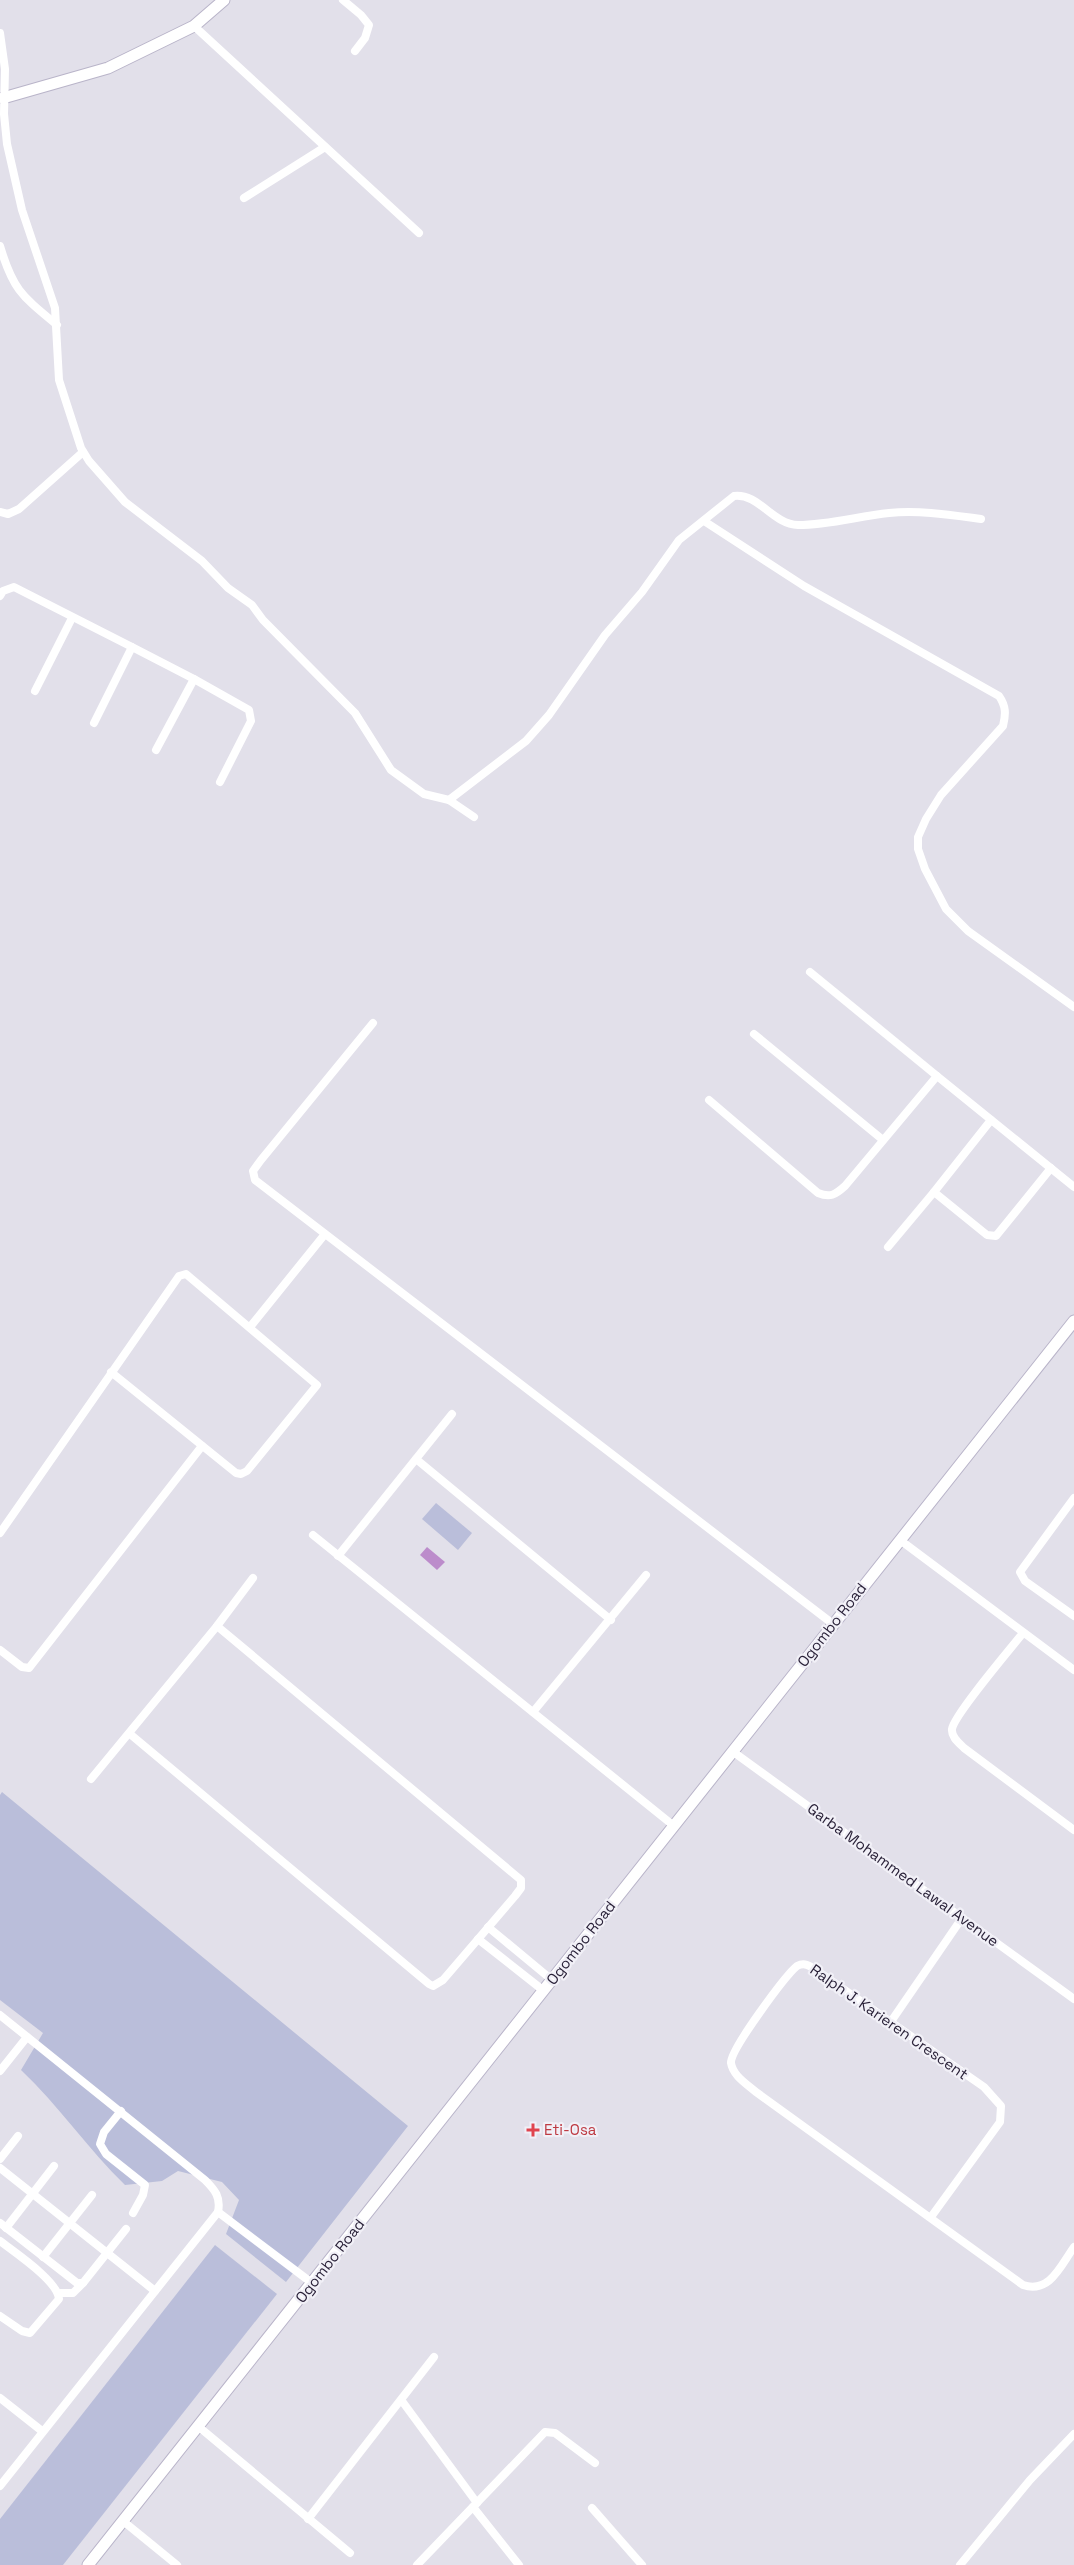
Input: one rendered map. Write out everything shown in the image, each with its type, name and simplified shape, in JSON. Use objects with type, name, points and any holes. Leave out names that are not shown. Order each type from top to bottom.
[{"type":"main road","points":[[2,99],[108,68],[194,26],[224,0]]},
{"type":"main road","name":"Ogombo Road","points":[[88,2565],[454,2102],[544,1992],[732,1751],[1009,1406],[1074,1321]]},
{"type":"street","points":[[343,0],[361,15],[369,25],[365,38],[355,51]]},
{"type":"street","points":[[194,26],[419,233]]},
{"type":"street","points":[[0,33],[6,82],[2,99],[7,144],[14,180],[22,210],[51,289],[57,325],[59,380],[83,452],[125,502],[202,561],[228,588],[252,605],[263,620],[355,713],[392,770],[424,794],[449,800],[474,817]]},
{"type":"street","points":[[244,198],[325,147]]},
{"type":"street","points":[[0,246],[9,276],[19,292],[57,325]]},
{"type":"street","points":[[0,512],[8,514],[19,510],[83,452]]},
{"type":"street","points":[[449,800],[526,741],[548,716],[605,635],[642,592],[680,540],[734,496],[740,495],[756,502],[777,519],[797,525],[890,513],[931,512],[981,519]]},
{"type":"street","points":[[704,520],[804,586],[999,696],[1004,703],[1006,714],[1003,726],[942,795],[926,819],[918,837],[918,848],[925,869],[946,910],[968,931],[1074,1007]]},
{"type":"street","points":[[0,596],[3,591],[14,587],[194,679],[249,710],[251,721],[220,782]]},
{"type":"street","points":[[34,691],[72,618]]},
{"type":"street","points":[[94,723],[132,647]]},
{"type":"street","points":[[156,750],[194,679]]},
{"type":"street","points":[[810,972],[1074,1187]]},
{"type":"street","points":[[373,1023],[253,1170],[255,1180],[833,1624]]},
{"type":"street","points":[[754,1034],[883,1140]]},
{"type":"street","points":[[708,1100],[818,1193],[828,1197],[836,1194],[844,1186],[937,1076]]},
{"type":"street","points":[[888,1247],[992,1120]]},
{"type":"street","points":[[934,1192],[992,1236],[1000,1232],[1051,1168]]},
{"type":"street","points":[[250,1327],[325,1234]]},
{"type":"street","points":[[0,1533],[111,1372],[179,1276],[183,1274],[186,1274],[316,1382],[316,1388],[247,1471],[241,1474],[236,1473],[111,1372]]},
{"type":"street","points":[[338,1556],[452,1414]]},
{"type":"street","points":[[0,1650],[22,1667],[29,1668],[202,1446]]},
{"type":"street","points":[[416,1459],[611,1620]]},
{"type":"street","points":[[1074,1498],[1020,1572],[1025,1581],[1074,1616]]},
{"type":"street","points":[[313,1535],[674,1826]]},
{"type":"street","points":[[900,1540],[1074,1670]]},
{"type":"street","points":[[533,1712],[611,1620],[646,1575]]},
{"type":"street","points":[[91,1779],[130,1734],[253,1578]]},
{"type":"street","points":[[130,1734],[433,1986],[443,1980],[521,1888],[521,1880],[217,1626]]},
{"type":"street","points":[[1023,1633],[962,1711],[952,1728],[952,1734],[964,1748],[1074,1830]]},
{"type":"street","name":"Garba Mohammed Lawal Avenue","points":[[732,1751],[1074,1999]]},
{"type":"street","points":[[890,2023],[962,1918]]},
{"type":"street","points":[[488,1927],[552,1980]]},
{"type":"street","points":[[478,1939],[544,1992]]},
{"type":"street","name":"Ralph J. Karieren Crescent","points":[[931,2217],[1000,2122],[1001,2106],[984,2087],[816,1970],[802,1964],[793,1969],[740,2041],[732,2055],[732,2067],[736,2074],[756,2092],[1023,2285],[1031,2287],[1041,2286],[1052,2280],[1074,2247]]},
{"type":"street","points":[[0,2016],[121,2111],[213,2188],[219,2197],[218,2212],[0,2486]]},
{"type":"street","points":[[0,2072],[27,2037]]},
{"type":"street","points":[[121,2111],[104,2132],[100,2144],[106,2154],[144,2185],[143,2195],[133,2213]]},
{"type":"street","points":[[0,2160],[18,2136]]},
{"type":"street","points":[[54,2166],[3,2225],[77,2283],[83,2283]]},
{"type":"street","points":[[0,2168],[155,2291]]},
{"type":"street","points":[[44,2258],[92,2195]]},
{"type":"street","points":[[218,2212],[312,2283]]},
{"type":"street","points":[[59,2293],[72,2293],[83,2283],[126,2229]]},
{"type":"street","points":[[0,2241],[51,2283],[59,2293]]},
{"type":"street","points":[[0,2316],[22,2331],[30,2333],[56,2305],[59,2293]]},
{"type":"street","points":[[308,2519],[402,2401],[434,2357]]},
{"type":"street","points":[[0,2398],[42,2431]]},
{"type":"street","points":[[402,2401],[519,2565]]},
{"type":"street","points":[[199,2427],[350,2553]]},
{"type":"street","points":[[417,2565],[545,2432],[555,2434],[595,2463]]},
{"type":"street","points":[[960,2565],[1030,2480],[1074,2434]]},
{"type":"street","points":[[592,2508],[642,2565]]},
{"type":"street","points":[[123,2521],[177,2565]]},
{"type":"shaded area","points":[[436,1503],[472,1533],[458,1550],[422,1519]]},
{"type":"shaded area","points":[[427,1547],[445,1562],[437,1570],[420,1555]]},
{"type":"shaded area","points":[[2,1792],[408,2126],[286,2282],[226,2234],[239,2200],[222,2182],[178,2171],[162,2181],[125,2185],[21,2070],[43,2033],[0,2000],[0,1795]]},
{"type":"shaded area","points":[[215,2245],[277,2294],[63,2565],[0,2565],[0,2519]]},
{"type":"place","name":"Eti-Osa","points":[[533,2130]]}]
